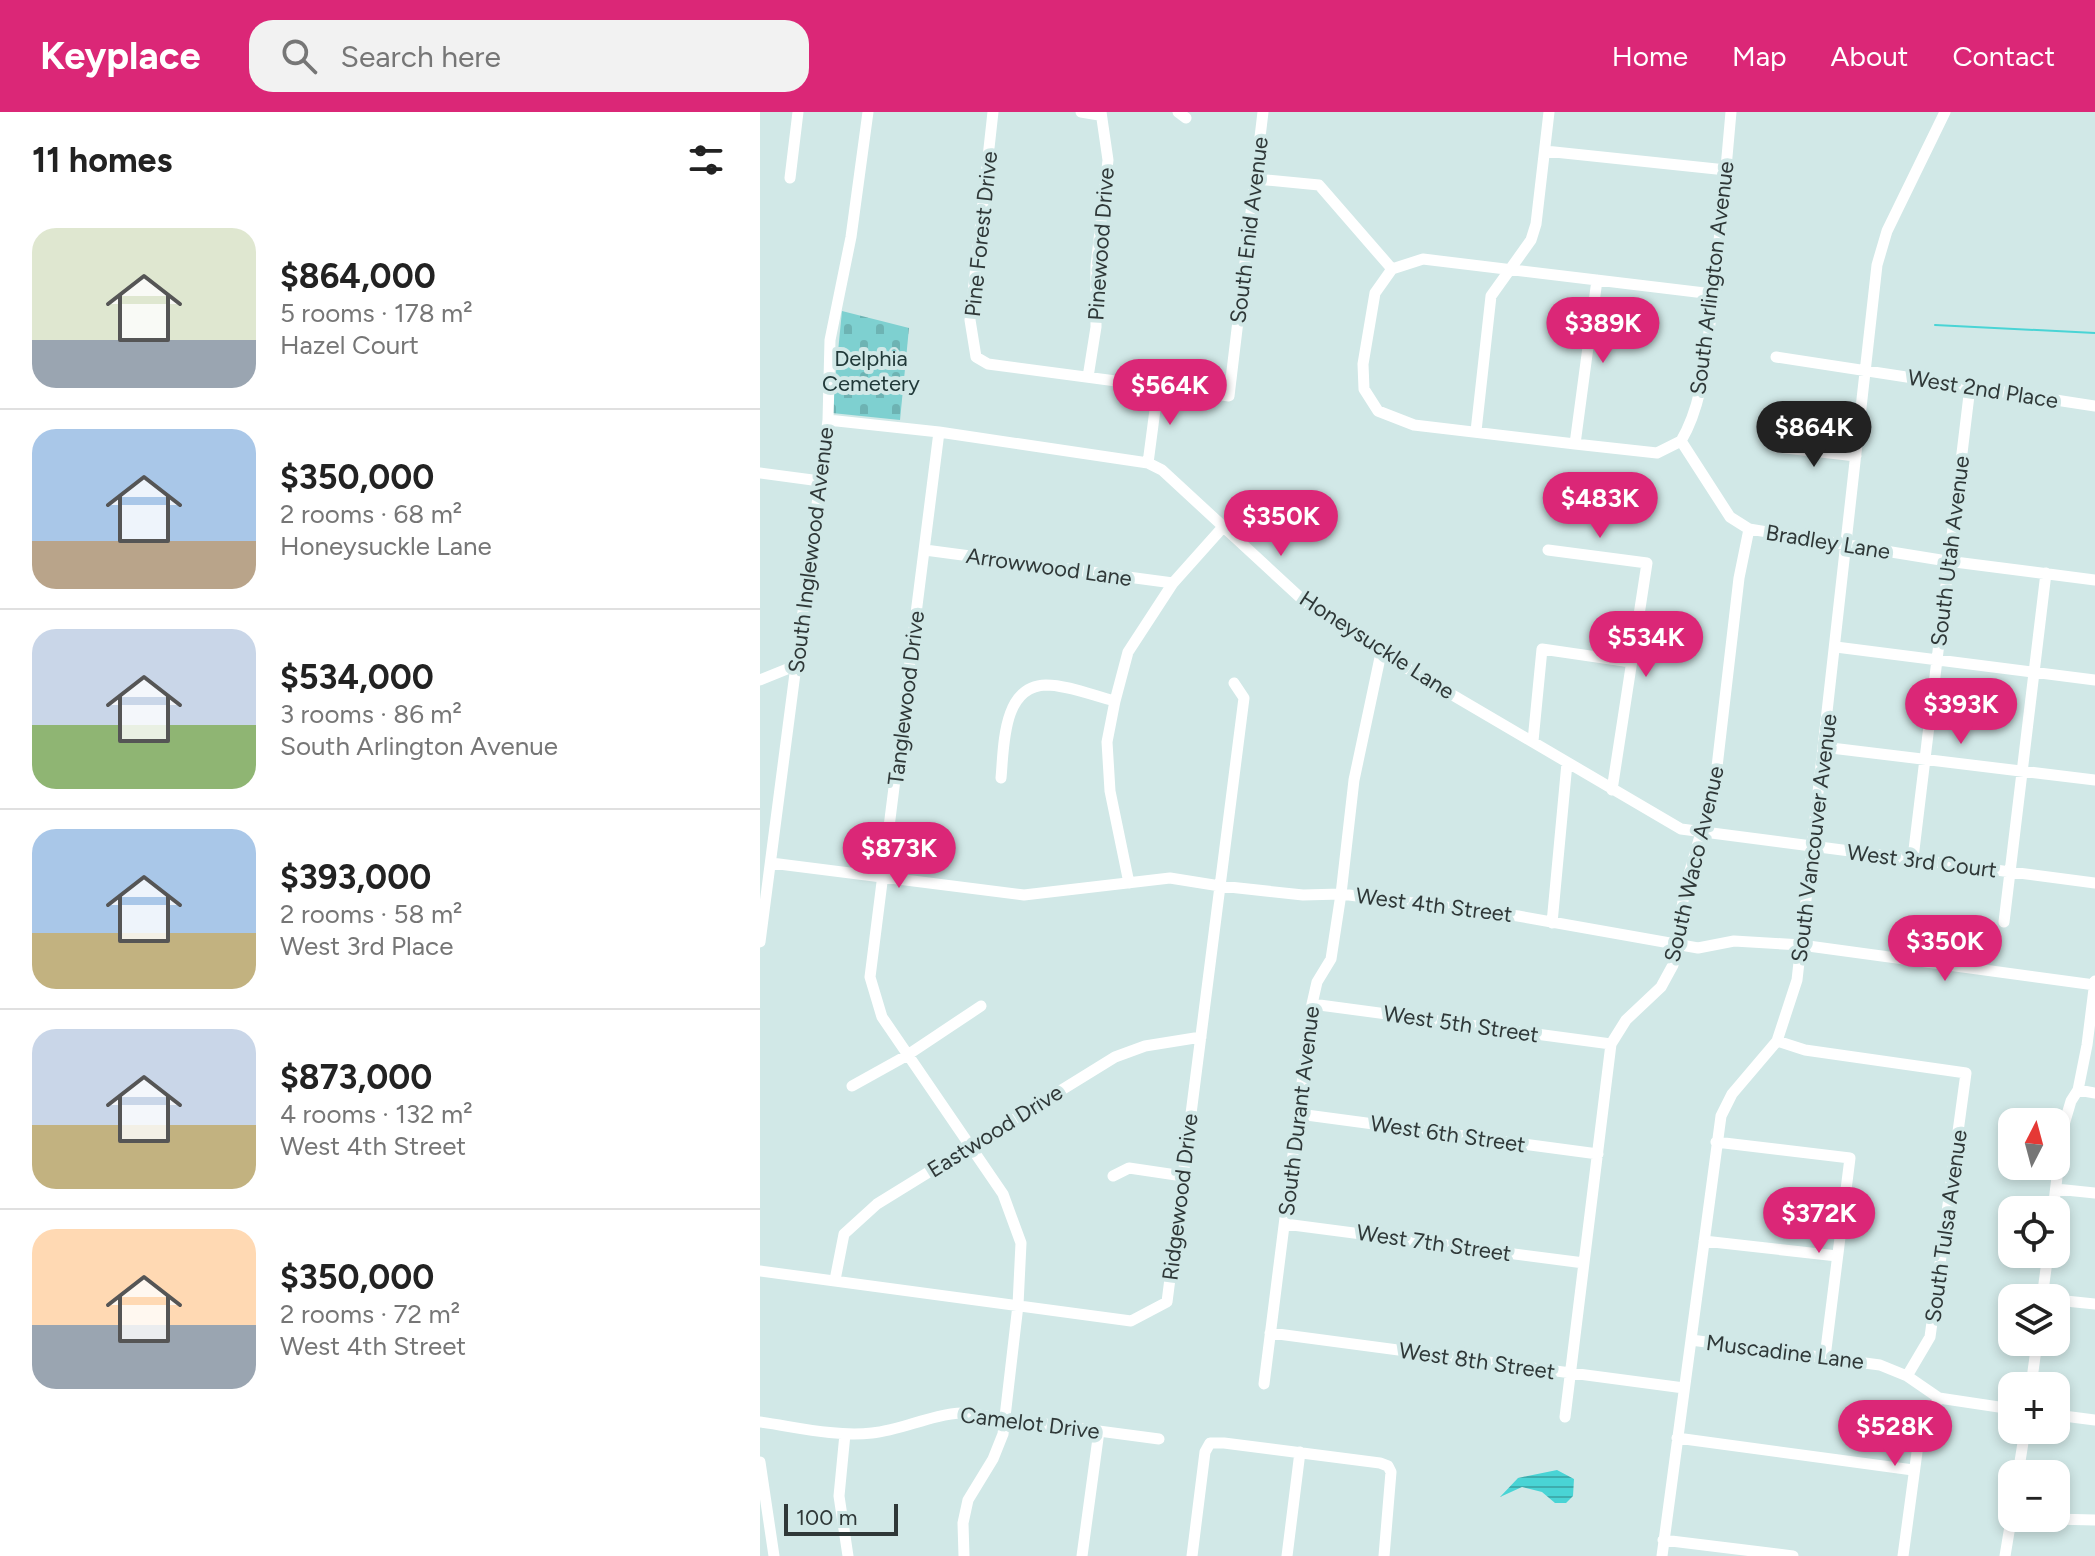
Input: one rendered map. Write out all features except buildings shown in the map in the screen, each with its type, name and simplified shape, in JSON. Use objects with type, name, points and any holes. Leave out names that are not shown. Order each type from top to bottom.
[{"type":"street","points":[[790,178],[798,112]]},
{"type":"street","name":"South Inglewood Avenue","points":[[760,942],[828,420],[830,340],[851,237],[868,112]]},
{"type":"street","name":"Pine Forest Drive","points":[[993,112],[970,320],[976,357],[988,364],[1088,377]]},
{"type":"street","points":[[1081,112],[1100,113]]},
{"type":"street","name":"South Enid Avenue","points":[[1158,387],[1229,396],[1263,112]]},
{"type":"street","points":[[1476,431],[1491,296],[1531,240],[1536,224],[1549,112]]},
{"type":"street","name":"South Arlington Avenue","points":[[1681,441],[1693,420],[1701,393],[1731,112]]},
{"type":"street","name":"South Vancouver Avenue","points":[[1662,1556],[1721,1116],[1732,1094],[1777,1041],[1797,980],[1877,265],[1887,231],[1945,112]]},
{"type":"street","name":"Pinewood Drive","points":[[1088,377],[1096,327],[1096,266],[1108,160],[1100,113]]},
{"type":"street","points":[[1545,151],[1726,170]]},
{"type":"street","points":[[1256,179],[1319,185],[1392,269]]},
{"type":"street","points":[[1681,441],[1657,453],[1414,425],[1378,411],[1364,389],[1363,364],[1375,293],[1392,269],[1423,259],[1713,294]]},
{"type":"street","points":[[1575,444],[1597,280]]},
{"type":"street","name":"West 2nd Place","points":[[1776,357],[2095,406]]},
{"type":"street","points":[[1088,377],[1158,387],[1148,463]]},
{"type":"street","name":"South Utah Avenue","points":[[1913,858],[1970,387]]},
{"type":"street","name":"Honeysuckle Lane","points":[[828,420],[939,432],[1148,463],[1162,470],[1305,602],[1381,653],[1681,829],[1702,832]]},
{"type":"street","name":"Tanglewood Drive","points":[[939,432],[870,977],[882,1017],[1003,1194],[1021,1243],[1018,1305],[999,1446],[968,1500],[963,1523],[964,1556]]},
{"type":"street","name":"Bradley Lane","points":[[1681,441],[1730,517],[1749,529],[1947,561],[2095,580]]},
{"type":"street","points":[[1777,447],[1856,456]]},
{"type":"street","points":[[760,473],[820,481]]},
{"type":"street","points":[[1129,883],[1110,791],[1107,742],[1115,701],[1128,652],[1173,583],[1223,527]]},
{"type":"street","name":"South Waco Avenue","points":[[1565,1417],[1611,1044],[1626,1020],[1661,987],[1673,965],[1685,888],[1715,784],[1739,578],[1749,529]]},
{"type":"street","name":"Arrowwood Lane","points":[[925,550],[1173,583]]},
{"type":"street","points":[[1548,550],[1647,563],[1612,790]]},
{"type":"street","points":[[2004,922],[2046,573]]},
{"type":"street","points":[[1836,647],[2095,680]]},
{"type":"street","points":[[1533,741],[1542,649],[1631,662]]},
{"type":"street","name":"South Durant Avenue","points":[[1264,1384],[1312,1004],[1317,982],[1331,959],[1354,780],[1381,653]]},
{"type":"street","points":[[760,680],[797,665]]},
{"type":"street","name":"Ridgewood Drive","points":[[760,1271],[1131,1321],[1167,1302],[1244,698],[1234,683]]},
{"type":"street","points":[[1001,778],[1007,720],[1015,704],[1028,690],[1046,685],[1115,701]]},
{"type":"street","points":[[1823,747],[2095,780]]},
{"type":"street","points":[[1552,923],[1567,763]]},
{"type":"street","name":"West 3rd Court","points":[[1702,832],[2095,883]]},
{"type":"street","name":"West 4th Street","points":[[771,863],[1024,895],[1170,878],[1303,895],[1341,894],[1518,916],[1698,948],[1734,941],[1801,945],[2095,983]]},
{"type":"street","points":[[2055,1196],[2063,1128],[2078,1090],[2095,983]]},
{"type":"street","name":"West 5th Street","points":[[1312,1004],[1611,1044]]},
{"type":"street","points":[[852,1086],[906,1056],[981,1006]]},
{"type":"street","name":"Eastwood Drive","points":[[835,1280],[844,1234],[877,1204],[1115,1057],[1145,1046],[1201,1037]]},
{"type":"street","name":"South Tulsa Avenue","points":[[1777,1041],[1805,1050],[1963,1071],[1966,1077],[1930,1337],[1907,1376]]},
{"type":"street","points":[[2078,1090],[2095,1093]]},
{"type":"street","name":"West 6th Street","points":[[1299,1114],[1598,1154]]},
{"type":"street","points":[[1716,1142],[1850,1158],[1825,1357]]},
{"type":"street","points":[[1113,1176],[1129,1168],[1183,1176]]},
{"type":"street","points":[[2056,1189],[2095,1193]]},
{"type":"street","name":"West 7th Street","points":[[1285,1224],[1584,1263]]},
{"type":"street","points":[[1704,1241],[1837,1256]]},
{"type":"street","points":[[2070,1301],[2095,1304]]},
{"type":"street","name":"West 8th Street","points":[[1270,1333],[1684,1388]]},
{"type":"street","name":"Muscadine Lane","points":[[1691,1340],[1880,1365],[1907,1376],[1939,1398],[1998,1407]]},
{"type":"street","points":[[1903,1556],[1920,1430],[1939,1398]]},
{"type":"street","name":"Camelot Drive","points":[[760,1422],[845,1434],[889,1431],[949,1413],[1159,1439]]},
{"type":"street","points":[[2070,1417],[2095,1420]]},
{"type":"street","points":[[1082,1556],[1099,1431]]},
{"type":"street","points":[[845,1434],[839,1496],[848,1556]]},
{"type":"street","points":[[1677,1438],[1913,1470]]},
{"type":"street","points":[[1192,1556],[1205,1452],[1210,1443],[1300,1452],[1388,1466],[1391,1472],[1384,1556]]},
{"type":"street","points":[[1287,1556],[1300,1452]]},
{"type":"street","points":[[760,1462],[774,1556]]},
{"type":"street","points":[[2070,1519],[2095,1520]]},
{"type":"street","points":[[2005,1556],[2009,1532]]},
{"type":"street","points":[[1663,1540],[1793,1556]]},
{"type":"green space","name":"Delphia Cemetery","points":[[842,311],[909,328],[900,420],[832,413]]},
{"type":"shaded area","points":[[1557,1470],[1574,1479],[1573,1496],[1566,1503],[1555,1503],[1542,1492],[1522,1487],[1500,1497],[1518,1478]]},
{"type":"waterway","points":[[1935,325],[2095,333]]}]
